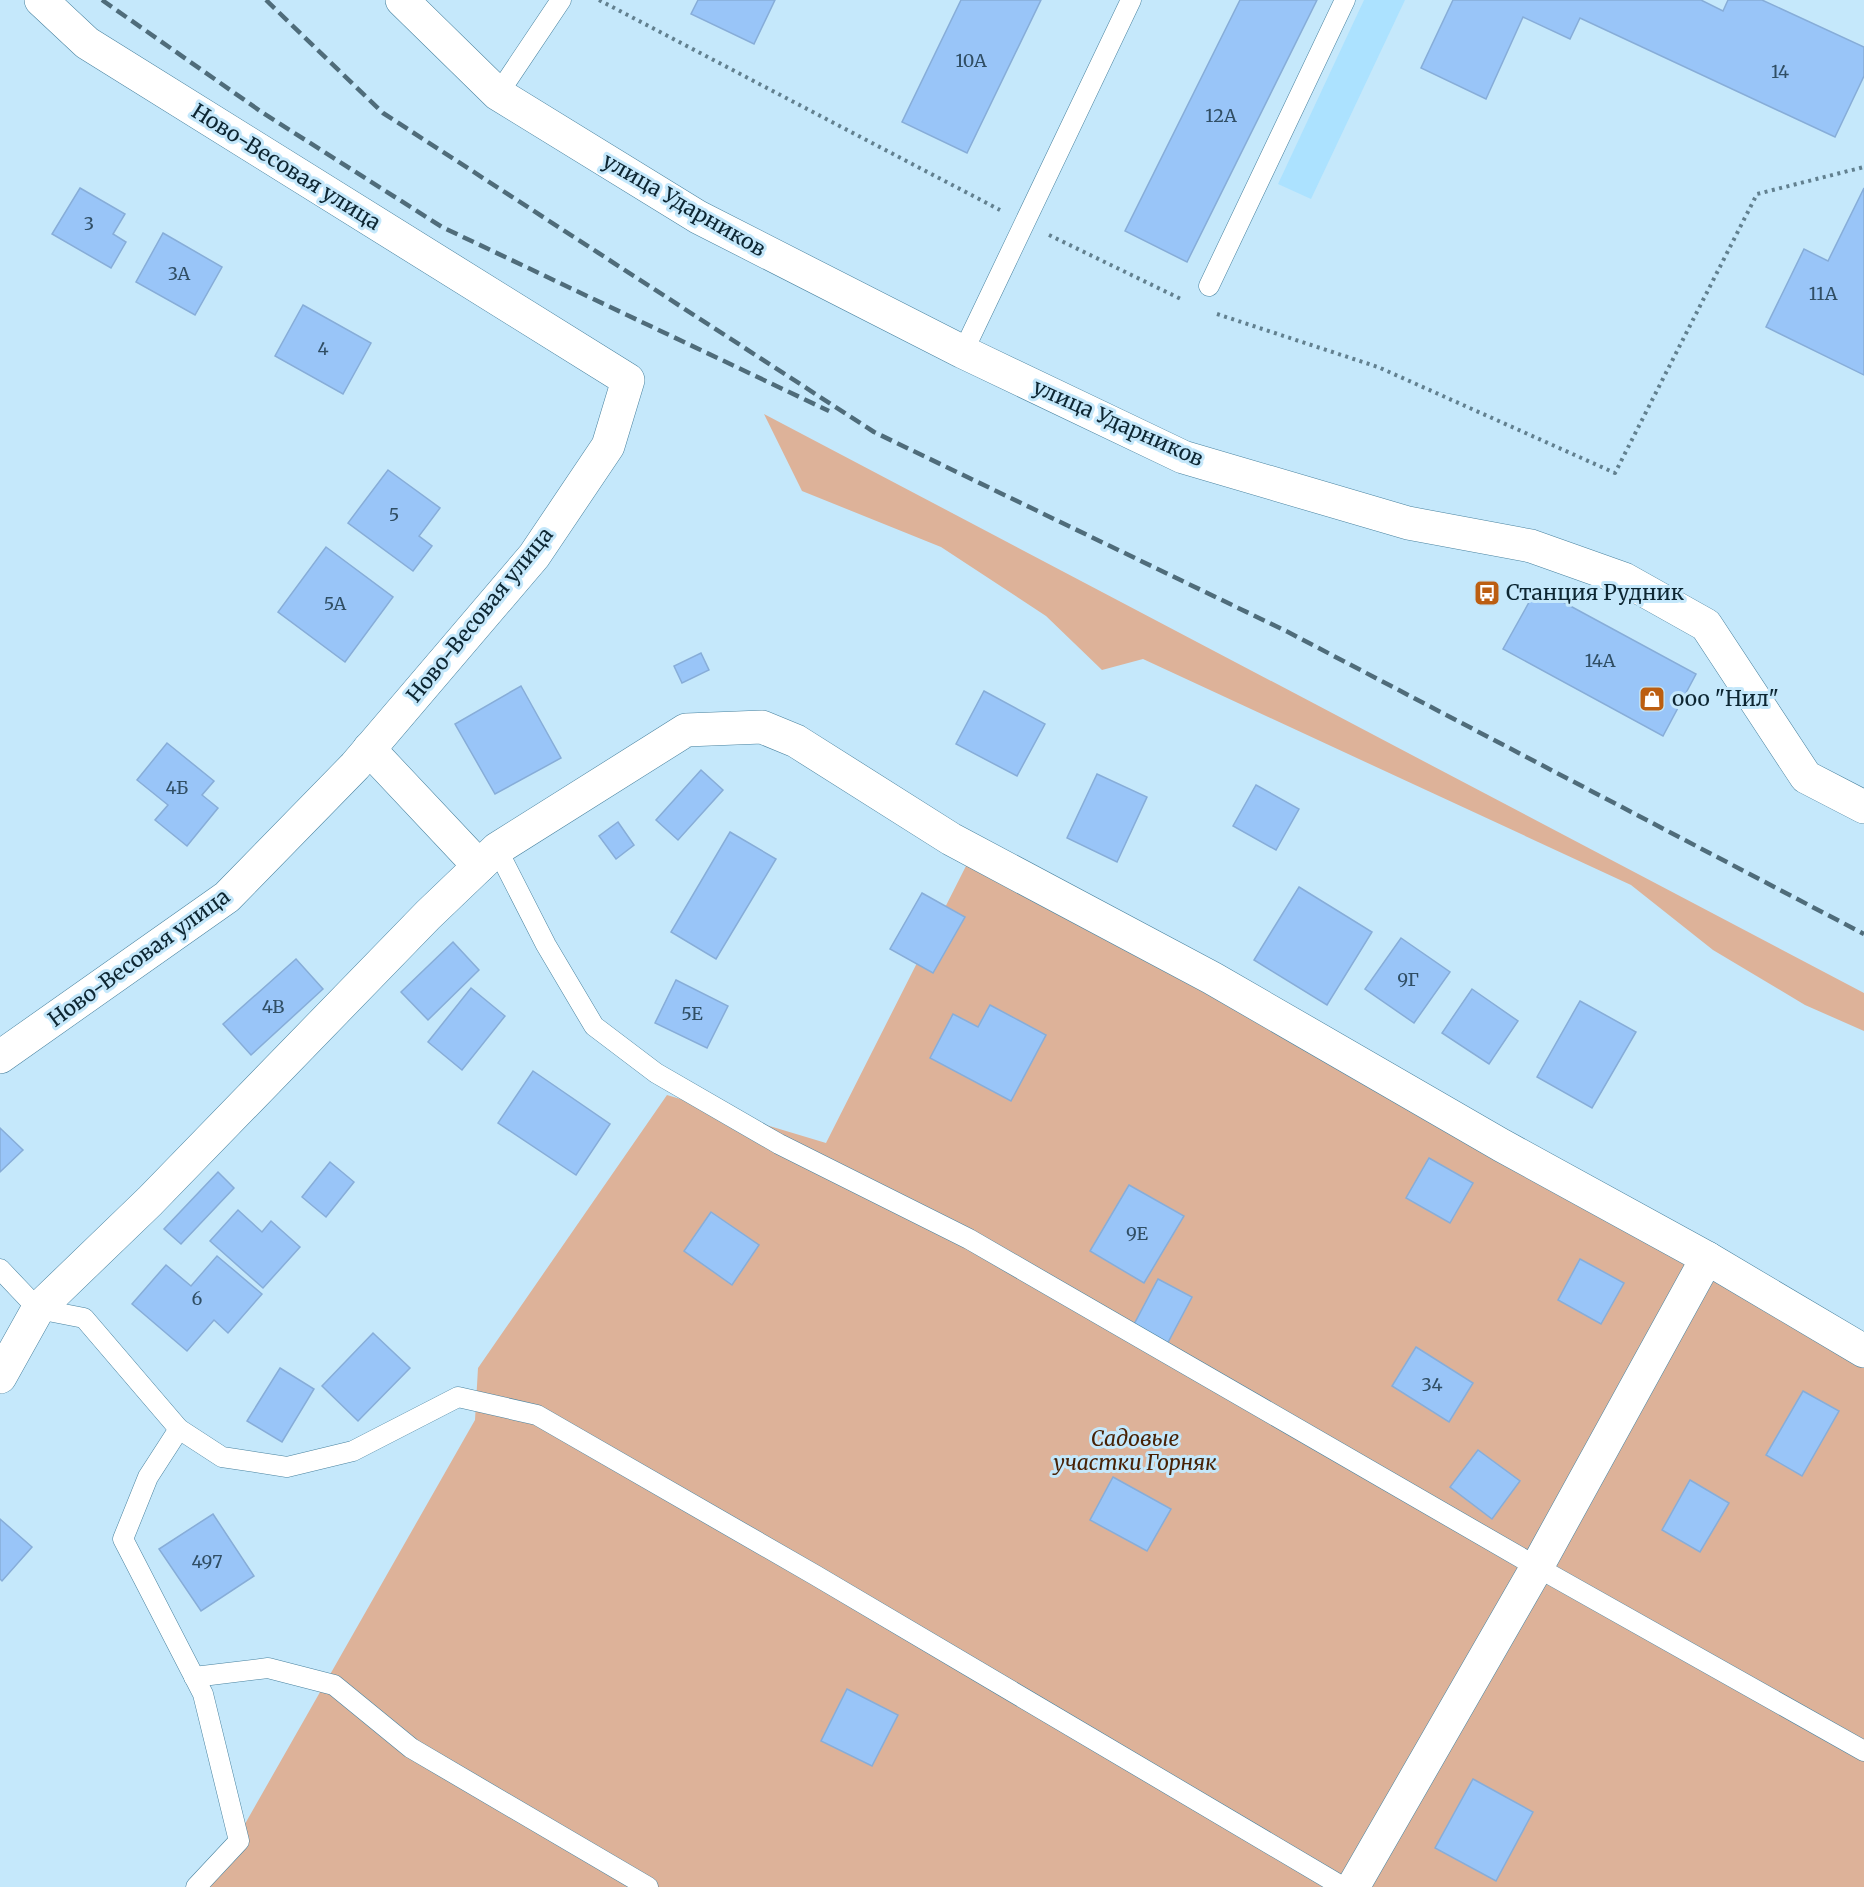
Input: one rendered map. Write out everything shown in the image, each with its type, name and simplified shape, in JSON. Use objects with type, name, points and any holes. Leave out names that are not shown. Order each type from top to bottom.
[{"type":"street","name":"Ново-Весовая улица","points":[[0,1058],[227,897],[369,749],[534,556],[608,446],[628,380],[87,43],[41,0]]},
{"type":"street","name":"улица Ударников","points":[[402,0],[498,94],[698,217],[963,352],[1183,457],[1408,523],[1531,546],[1624,579],[1706,625],[1806,777],[1864,807]]},
{"type":"street","points":[[0,1377],[38,1309],[150,1201],[428,915],[488,858],[686,730],[762,728],[796,741],[951,839],[1212,978],[1501,1145],[1707,1257],[1864,1351]]},
{"type":"street","points":[[369,749],[488,858]]},
{"type":"street","points":[[1353,1887],[1537,1567],[1707,1257]]},
{"type":"lane","points":[[498,94],[561,0]]},
{"type":"lane","points":[[963,352],[1131,0]]},
{"type":"lane","points":[[1209,286],[1345,0]]},
{"type":"lane","points":[[488,858],[546,945],[594,1026],[656,1073],[779,1144],[969,1239],[1537,1567],[1864,1751]]},
{"type":"lane","points":[[0,1269],[38,1309],[84,1318],[179,1429],[222,1457],[288,1467],[353,1451],[458,1397],[537,1415],[815,1575],[1343,1887]]},
{"type":"lane","points":[[179,1429],[148,1477],[123,1539],[203,1694],[239,1841],[196,1887]]},
{"type":"lane","points":[[194,1677],[268,1668],[334,1685],[411,1748],[648,1887]]},
{"type":"path","points":[[599,0],[1024,223],[1193,305]]},
{"type":"path","points":[[1215,314],[1378,367],[1615,473],[1757,194],[1864,167]]},
{"type":"shaded area","points":[[1364,0],[1405,0],[1311,199],[1278,184]]},
{"type":"green space","points":[[764,414],[1864,993],[1864,1031],[1805,1005],[1713,950],[1631,885],[1143,659],[1102,670],[1046,616],[941,547],[802,491]]},
{"type":"green space","name":"Садовые участки Горняк","points":[[967,864],[1864,1350],[1864,1887],[209,1887],[475,1420],[478,1368],[667,1095],[826,1143]]},
{"type":"building","points":[[698,0],[775,0],[754,44],[691,14]]},
{"type":"building","points":[[961,0],[1041,0],[967,153],[902,122]]},
{"type":"building","points":[[1240,0],[1317,0],[1187,262],[1125,231]]},
{"type":"building","points":[[1453,0],[1701,0],[1723,11],[1728,0],[1762,0],[1864,47],[1864,76],[1835,137],[1580,18],[1570,39],[1523,17],[1486,99],[1421,68]]},
{"type":"building","points":[[80,188],[125,214],[113,234],[126,242],[111,268],[52,234]]},
{"type":"building","points":[[1864,188],[1864,375],[1766,327],[1804,249],[1828,261]]},
{"type":"building","points":[[163,233],[222,267],[195,315],[136,282]]},
{"type":"building","points":[[303,305],[371,343],[343,394],[275,356]]},
{"type":"building","points":[[388,470],[440,508],[419,536],[432,546],[413,571],[348,523]]},
{"type":"building","points":[[326,547],[393,597],[345,662],[278,612]]},
{"type":"building","points":[[1537,588],[1696,674],[1663,736],[1503,649]]},
{"type":"building","points":[[701,653],[709,670],[682,683],[674,666]]},
{"type":"building","points":[[521,686],[561,758],[495,794],[455,724]]},
{"type":"building","points":[[984,691],[1045,724],[1017,776],[956,744]]},
{"type":"building","points":[[167,743],[214,781],[202,795],[218,808],[187,846],[155,820],[168,805],[137,780]]},
{"type":"building","points":[[701,770],[723,790],[678,840],[656,820]]},
{"type":"building","points":[[1097,774],[1147,797],[1117,862],[1067,838]]},
{"type":"building","points":[[1256,785],[1299,809],[1276,850],[1233,826]]},
{"type":"building","points":[[618,822],[634,845],[616,859],[599,836]]},
{"type":"building","points":[[730,832],[776,859],[716,959],[671,932]]},
{"type":"building","points":[[1299,887],[1372,932],[1327,1005],[1254,960]]},
{"type":"building","points":[[922,893],[965,917],[933,973],[890,949]]},
{"type":"building","points":[[1401,938],[1450,972],[1414,1023],[1365,989]]},
{"type":"building","points":[[453,942],[479,970],[428,1020],[401,992]]},
{"type":"building","points":[[296,959],[323,989],[251,1055],[223,1024]]},
{"type":"building","points":[[676,980],[728,1006],[707,1048],[655,1023]]},
{"type":"building","points":[[471,988],[505,1016],[462,1070],[428,1042]]},
{"type":"building","points":[[1472,989],[1518,1021],[1489,1064],[1442,1033]]},
{"type":"building","points":[[1580,1001],[1636,1032],[1592,1108],[1537,1077]]},
{"type":"building","points":[[990,1005],[1046,1035],[1011,1101],[930,1058],[953,1014],[978,1027]]},
{"type":"building","points":[[533,1071],[610,1124],[576,1175],[498,1123]]},
{"type":"building","points":[[0,1128],[23,1150],[0,1172]]},
{"type":"building","points":[[1429,1158],[1473,1183],[1450,1223],[1406,1198]]},
{"type":"building","points":[[330,1162],[354,1182],[326,1217],[302,1197]]},
{"type":"building","points":[[218,1172],[234,1188],[181,1244],[164,1229]]},
{"type":"building","points":[[1129,1185],[1184,1216],[1144,1283],[1090,1251]]},
{"type":"building","points":[[238,1210],[262,1232],[271,1221],[300,1247],[263,1288],[210,1241]]},
{"type":"building","points":[[711,1212],[759,1245],[732,1285],[684,1251]]},
{"type":"building","points":[[217,1256],[262,1294],[228,1333],[214,1320],[187,1351],[132,1304],[166,1265],[191,1286]]},
{"type":"building","points":[[1580,1259],[1624,1283],[1601,1324],[1558,1300]]},
{"type":"building","points":[[1158,1279],[1192,1297],[1165,1348],[1131,1330]]},
{"type":"building","points":[[373,1333],[410,1368],[358,1421],[322,1386]]},
{"type":"building","points":[[1416,1347],[1473,1383],[1449,1422],[1392,1386]]},
{"type":"building","points":[[280,1368],[314,1389],[282,1442],[247,1421]]},
{"type":"building","points":[[1803,1391],[1839,1411],[1802,1476],[1766,1455]]},
{"type":"building","points":[[1478,1450],[1520,1481],[1492,1519],[1450,1487]]},
{"type":"building","points":[[1113,1477],[1171,1509],[1147,1551],[1090,1520]]},
{"type":"building","points":[[1690,1480],[1729,1503],[1700,1552],[1662,1530]]},
{"type":"building","points":[[213,1514],[254,1576],[201,1611],[159,1549]]},
{"type":"building","points":[[0,1519],[32,1547],[2,1581],[0,1579]]},
{"type":"building","points":[[847,1689],[898,1715],[872,1766],[821,1741]]},
{"type":"building","points":[[1473,1779],[1533,1812],[1496,1881],[1435,1848]]},
{"type":"railway","points":[[102,0],[263,113],[442,227],[829,411]]},
{"type":"railway","points":[[266,0],[383,113],[874,432],[1288,632],[1864,934]]},
{"type":"place","name":"Станция Рудник","points":[[1487,593]]},
{"type":"place","name":"ооо \"Нил\"","points":[[1652,699]]}]
